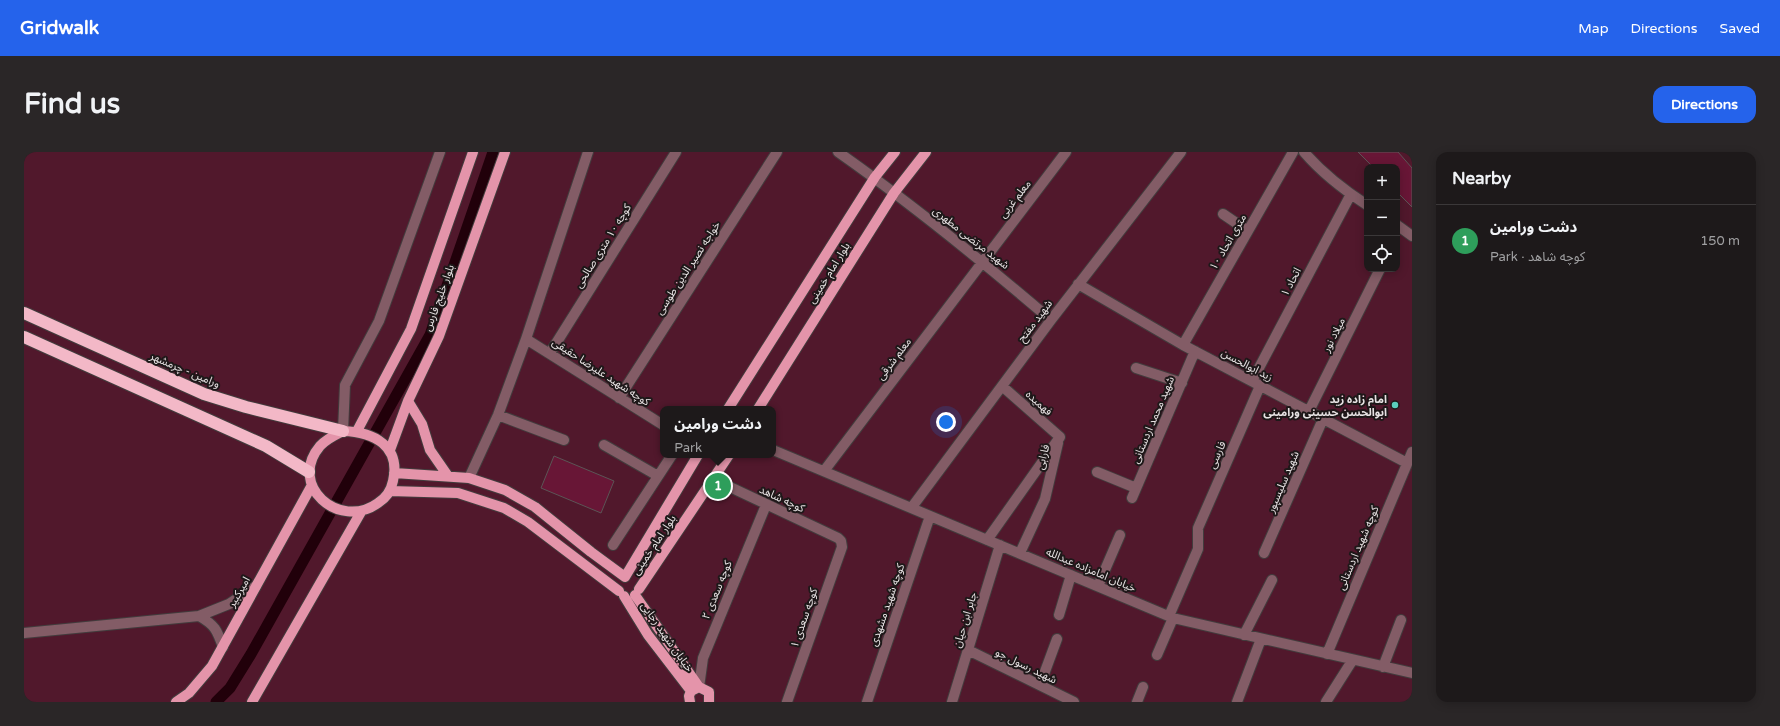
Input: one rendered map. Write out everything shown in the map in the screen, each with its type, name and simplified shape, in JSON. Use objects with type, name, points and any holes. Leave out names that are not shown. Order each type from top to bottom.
[{"type":"highway","name":"ورامین - چرمشهر","points":[[24,314],[204,394],[246,407],[343,431]]},
{"type":"highway","points":[[24,336],[239,433],[266,446],[309,472]]},
{"type":"main road","name":"بلوار خلیج فارس","points":[[357,431],[411,329],[473,152]]},
{"type":"main road","name":"بلوار خلیج فارس","points":[[390,450],[408,401],[439,336],[505,152]]},
{"type":"main road","name":"بلوار امام خمینی","points":[[730,406],[875,177],[895,152]]},
{"type":"main road","name":"بلوار امام خمینی","points":[[760,406],[894,193],[926,152]]},
{"type":"main road","points":[[408,401],[422,424],[430,450],[448,476]]},
{"type":"main road","points":[[343,431],[357,431],[368,434],[380,440],[390,450],[394,461],[394,473],[390,491],[382,501],[372,508],[361,512],[349,513],[327,504],[318,496],[312,485],[309,472],[312,460],[321,444],[343,431]]},
{"type":"main road","name":"بلوار امام خمینی","points":[[696,458],[619,585],[629,593],[713,479],[726,458]]},
{"type":"main road","points":[[390,491],[458,493],[504,508],[528,522],[629,593],[639,582],[634,577],[625,577],[535,507],[505,490],[469,478],[394,473]]},
{"type":"main road","name":"امیرکبیر","points":[[176,702],[189,693],[212,666],[312,485]]},
{"type":"main road","points":[[252,702],[361,512]]},
{"type":"main road","name":"خیابان شهید رجایی","points":[[629,593],[648,635],[695,689],[708,692],[711,701]]},
{"type":"main road","points":[[690,702],[688,696],[695,689]]},
{"type":"street","points":[[343,431],[345,385],[379,321],[440,152]]},
{"type":"street","points":[[469,478],[498,415],[526,339],[588,152]]},
{"type":"street","name":"کوچه ۱۰ متری صالحی","points":[[550,353],[676,152]]},
{"type":"street","name":"خواجه نصیر الدین طوسی","points":[[619,398],[777,152]]},
{"type":"street","name":"شهید مرتضی مطهری","points":[[838,152],[875,177],[982,261],[1051,320]]},
{"type":"street","name":"معلم غربی","points":[[982,261],[1066,152]]},
{"type":"street","name":"شهید مفتح","points":[[912,507],[1078,284],[1181,152]]},
{"type":"street","name":"۱۰ متری اتحاد","points":[[1183,345],[1293,152]]},
{"type":"street","points":[[1304,152],[1317,167],[1364,203]]},
{"type":"street","name":"اتحاد ۱","points":[[1256,383],[1351,194]]},
{"type":"street","points":[[1223,214],[1248,231]]},
{"type":"street","points":[[1400,231],[1412,236]]},
{"type":"street","name":"معلم شرقی","points":[[824,471],[982,261]]},
{"type":"street","name":"میلاد نور","points":[[1309,411],[1378,272]]},
{"type":"street","name":"زید ابوالحسن","points":[[1078,284],[1183,345],[1407,463]]},
{"type":"street","name":"کوچه شهید علیرضا حقیقی","points":[[526,339],[660,424]]},
{"type":"street","name":"شهید محمد اردستانی","points":[[1097,472],[1134,493],[1195,351]]},
{"type":"street","points":[[1136,368],[1182,383]]},
{"type":"street","name":"فارسی","points":[[1157,655],[1198,549],[1198,528],[1256,383]]},
{"type":"street","name":"فهمیده","points":[[1002,386],[1060,438]]},
{"type":"street","points":[[498,415],[564,440]]},
{"type":"street","name":"شهید سلیسپور","points":[[1264,553],[1322,419]]},
{"type":"street","name":"فارابی","points":[[987,540],[1060,438]]},
{"type":"street","name":"فارابی","points":[[1020,553],[1045,499],[1060,438]]},
{"type":"street","points":[[604,445],[658,476]]},
{"type":"street","name":"خیابان امامزاده عبدالله","points":[[776,451],[912,507],[930,516],[1171,617],[1352,661],[1412,673]]},
{"type":"street","name":"کوچه شهید اردستانی","points":[[1327,654],[1412,452]]},
{"type":"street","points":[[612,545],[670,458]]},
{"type":"street","name":"کوچه شاهد","points":[[713,479],[766,506],[838,538],[841,541]]},
{"type":"street","name":"کوچه سعدی ۲","points":[[695,689],[703,658],[766,506]]},
{"type":"street","name":"کوچه شهید مشهدی","points":[[867,702],[930,516]]},
{"type":"street","points":[[1098,586],[1120,536]]},
{"type":"street","name":"کوچه سعدی ۱","points":[[787,702],[842,547],[841,541]]},
{"type":"street","name":"جابر ابن حیان","points":[[952,702],[1000,545]]},
{"type":"street","points":[[1059,615],[1071,575]]},
{"type":"street","points":[[1244,635],[1272,580]]},
{"type":"street","points":[[24,633],[199,616],[229,604],[256,586]]},
{"type":"street","points":[[199,616],[210,622],[216,629],[223,647]]},
{"type":"street","points":[[1383,668],[1401,620]]},
{"type":"street","points":[[1040,685],[1057,639]]},
{"type":"street","points":[[1237,702],[1261,639]]},
{"type":"street","name":"شهید رسول جو","points":[[968,650],[1040,685],[1058,699],[1074,702]]},
{"type":"street","points":[[1326,702],[1352,661]]},
{"type":"street","points":[[1137,702],[1143,687]]},
{"type":"shaded area","points":[[24,152],[1412,152],[1412,702],[24,702]]},
{"type":"building","points":[[1358,152],[1398,152],[1412,168],[1412,207],[1400,195],[1400,164],[1370,164]]},
{"type":"building","points":[[554,456],[614,481],[601,513],[541,488]]},
{"type":"waterway","points":[[216,702],[230,688],[251,654],[430,335],[493,152]]},
{"type":"place","name":"امام زاده زید ابوالحسن حسینی ورامینی","points":[[1395,405]]},
{"type":"place","name":"دشت ورامین","points":[[718,486]]}]
